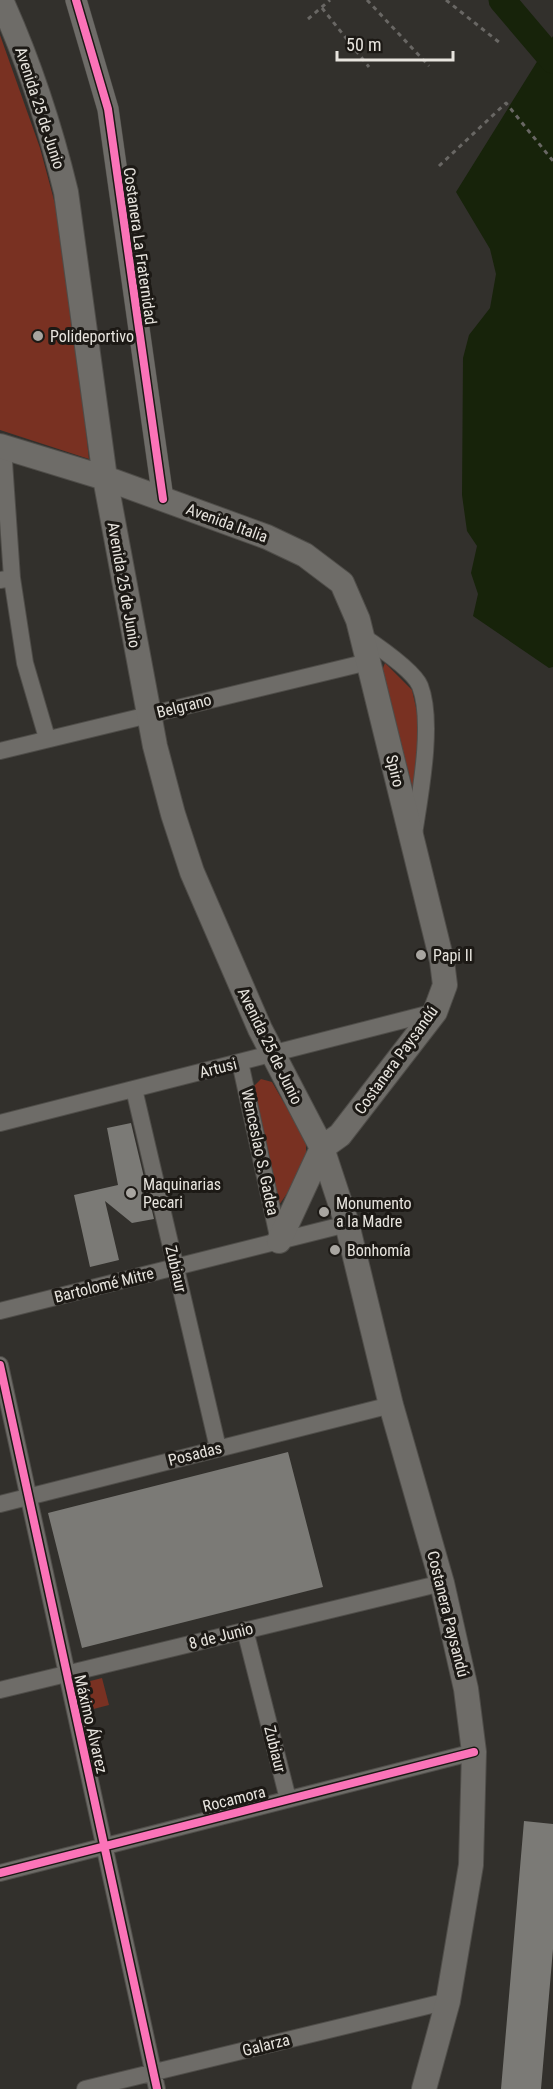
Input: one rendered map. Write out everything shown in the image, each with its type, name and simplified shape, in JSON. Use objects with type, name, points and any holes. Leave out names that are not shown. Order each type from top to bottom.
[{"type":"main road","name":"Avenida 25 de Junio","points":[[1,0],[32,75],[55,147],[66,192],[105,478],[149,714],[173,813],[192,872],[271,1054],[322,1148]]},
{"type":"main road","name":"Avenida Italia","points":[[1,447],[105,478],[267,537],[305,555],[342,584]]},
{"type":"main road","name":"Spiro","points":[[342,584],[361,635],[442,961]]},
{"type":"main road","name":"Costanera Paysandú","points":[[279,1241],[322,1148],[340,1135],[435,1012],[445,984],[442,961]]},
{"type":"main road","name":"Costanera Paysandú","points":[[322,1148],[347,1224],[391,1405],[442,1583],[466,1689],[474,1752],[471,1865],[448,2001],[424,2089]]},
{"type":"street","name":"Costanera La Fraternidad","points":[[76,0],[108,109],[163,499]]},
{"type":"street","points":[[1,447],[6,579],[25,663],[47,738]]},
{"type":"street","points":[[361,635],[391,656],[420,685],[425,723],[424,766],[413,843]]},
{"type":"street","name":"Belgrano","points":[[0,751],[368,662]]},
{"type":"street","name":"Artusi","points":[[0,1123],[435,1012]]},
{"type":"street","name":"Wenceslao S. Gadea","points":[[240,1062],[279,1241]]},
{"type":"street","name":"Zubiaur","points":[[134,1089],[218,1448]]},
{"type":"street","name":"Bartolomé Mitre","points":[[0,1311],[347,1224]]},
{"type":"street","name":"Máximo Álvarez","points":[[0,1365],[158,2089]]},
{"type":"street","name":"Posadas","points":[[0,1504],[391,1405]]},
{"type":"street","name":"8 de Junio","points":[[0,1690],[442,1583]]},
{"type":"street","name":"Zubiaur","points":[[245,1630],[288,1799]]},
{"type":"street","name":"Rocamora","points":[[0,1873],[474,1752]]},
{"type":"street","name":"Galarza","points":[[85,2089],[448,2001]]},
{"type":"path","points":[[308,19],[330,0]]},
{"type":"path","points":[[367,0],[429,66]]},
{"type":"path","points":[[446,0],[500,43]]},
{"type":"path","points":[[322,8],[369,66]]},
{"type":"path","points":[[439,166],[506,103],[553,161]]},
{"type":"shaded area","name":"Polideportivo","points":[[0,35],[40,148],[65,241],[89,459],[0,430]]},
{"type":"shaded area","points":[[553,36],[553,667],[549,668],[473,616],[478,594],[471,573],[477,546],[467,531],[462,495],[463,358],[469,335],[490,308],[496,274],[490,249],[456,192]]},
{"type":"shaded area","points":[[385,663],[412,690],[422,734],[414,793],[381,673]]},
{"type":"shaded area","points":[[261,1079],[272,1082],[306,1141],[306,1166],[279,1205],[252,1088]]},
{"type":"shaded area","points":[[102,1678],[109,1705],[82,1712],[75,1685]]},
{"type":"building","name":"Maquinarias Pecari","points":[[131,1123],[154,1219],[132,1223],[105,1201],[119,1260],[90,1267],[74,1195],[118,1185],[107,1128]]},
{"type":"building","points":[[288,1452],[323,1587],[82,1648],[48,1513]]},
{"type":"building","points":[[524,1821],[553,1824],[553,1949],[541,2089],[501,2089]]},
{"type":"waterway","points":[[502,0],[553,60]]},
{"type":"cycle path","points":[[76,0],[108,109],[163,499]]},
{"type":"cycle path","points":[[0,1365],[157,2089]]},
{"type":"cycle path","points":[[0,1873],[474,1752]]},
{"type":"place","name":"Polideportivo","points":[[38,336]]},
{"type":"place","name":"Papi II","points":[[421,955]]},
{"type":"place","name":"Maquinarias Pecari","points":[[131,1193]]},
{"type":"place","name":"Monumento a la Madre","points":[[324,1212]]},
{"type":"place","name":"Bonhomía","points":[[335,1250]]}]
